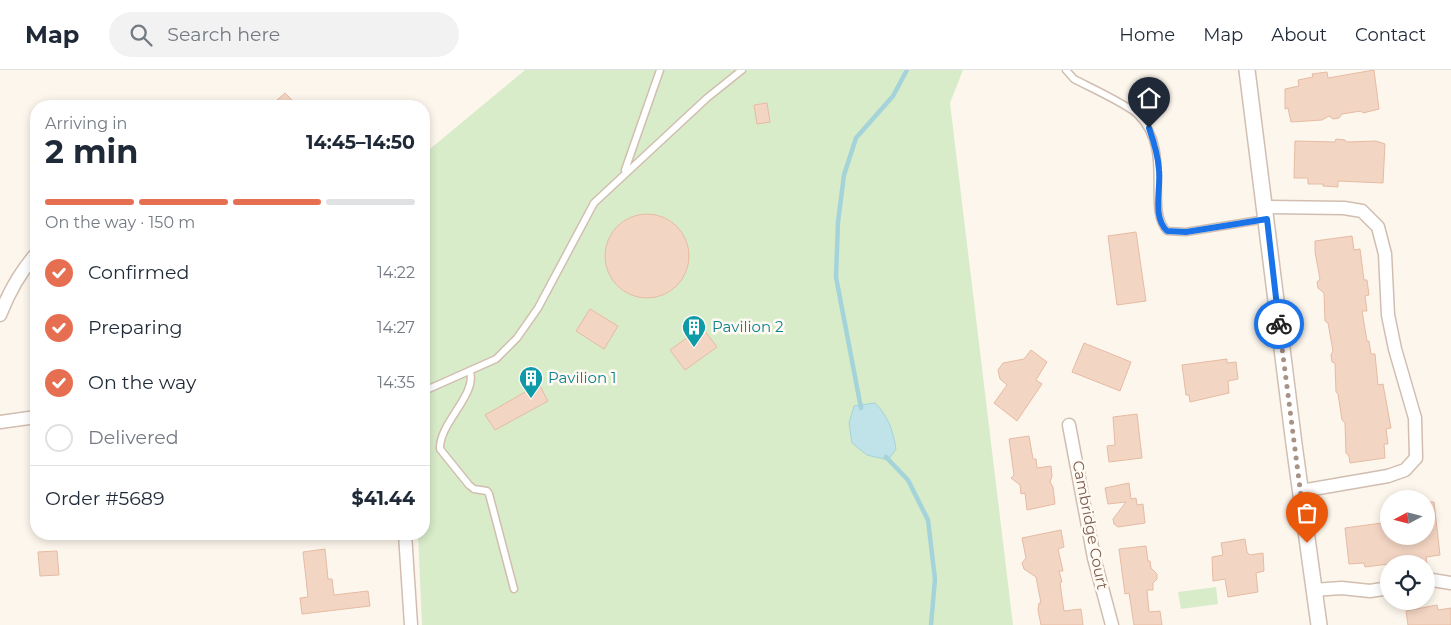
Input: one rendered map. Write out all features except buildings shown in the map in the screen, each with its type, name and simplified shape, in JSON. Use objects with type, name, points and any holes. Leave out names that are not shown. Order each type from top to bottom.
[{"type":"street","points":[[1248,70],[1313,590],[1319,625]]},
{"type":"street","points":[[1266,213],[1344,208],[1362,211],[1375,223],[1383,240],[1386,254],[1388,316],[1395,349],[1416,418],[1416,458],[1405,470],[1388,476],[1301,491]]},
{"type":"street","points":[[0,315],[15,283],[30,262]]},
{"type":"street","points":[[0,422],[30,418]]},
{"type":"street","name":"Cambridge Court","points":[[1069,425],[1094,558],[1112,625]]},
{"type":"street","points":[[405,540],[411,625]]},
{"type":"street","points":[[1435,581],[1451,583]]},
{"type":"street","points":[[1313,590],[1342,588],[1370,591],[1380,589]]},
{"type":"lane","points":[[624,173],[660,70]]},
{"type":"lane","points":[[430,388],[470,372],[496,359],[517,338],[548,291],[594,203],[624,173],[742,70]]},
{"type":"lane","points":[[1066,70],[1074,79],[1137,113],[1149,128],[1156,148],[1159,171],[1159,214],[1162,226],[1167,231],[1186,232],[1266,213]]},
{"type":"lane","points":[[470,372],[471,382],[445,430],[440,443],[440,449],[468,485],[474,489],[487,491],[489,494],[514,588]]},
{"type":"green space","points":[[525,70],[963,70],[950,103],[1013,625],[422,625],[418,540],[430,540],[430,149]]},
{"type":"green space","points":[[1216,587],[1218,604],[1181,609],[1178,592]]},
{"type":"water","points":[[875,403],[887,418],[895,442],[896,449],[888,460],[867,455],[852,443],[849,423],[854,406]]},
{"type":"waterway","points":[[861,408],[836,277],[838,222],[844,175],[856,138],[893,96],[907,70]]},
{"type":"waterway","points":[[886,457],[908,480],[928,520],[935,579],[931,625]]},
{"type":"way so far","points":[[1279,324],[1307,543]]},
{"type":"place","name":"Pavilion 2","points":[[694,348]]},
{"type":"place","name":"Pavilion 1","points":[[531,399]]},
{"type":"route","points":[[1149,128],[1156,148],[1159,171],[1159,214],[1162,226],[1167,231],[1174,233],[1186,232],[1267,219],[1279,324]]}]
